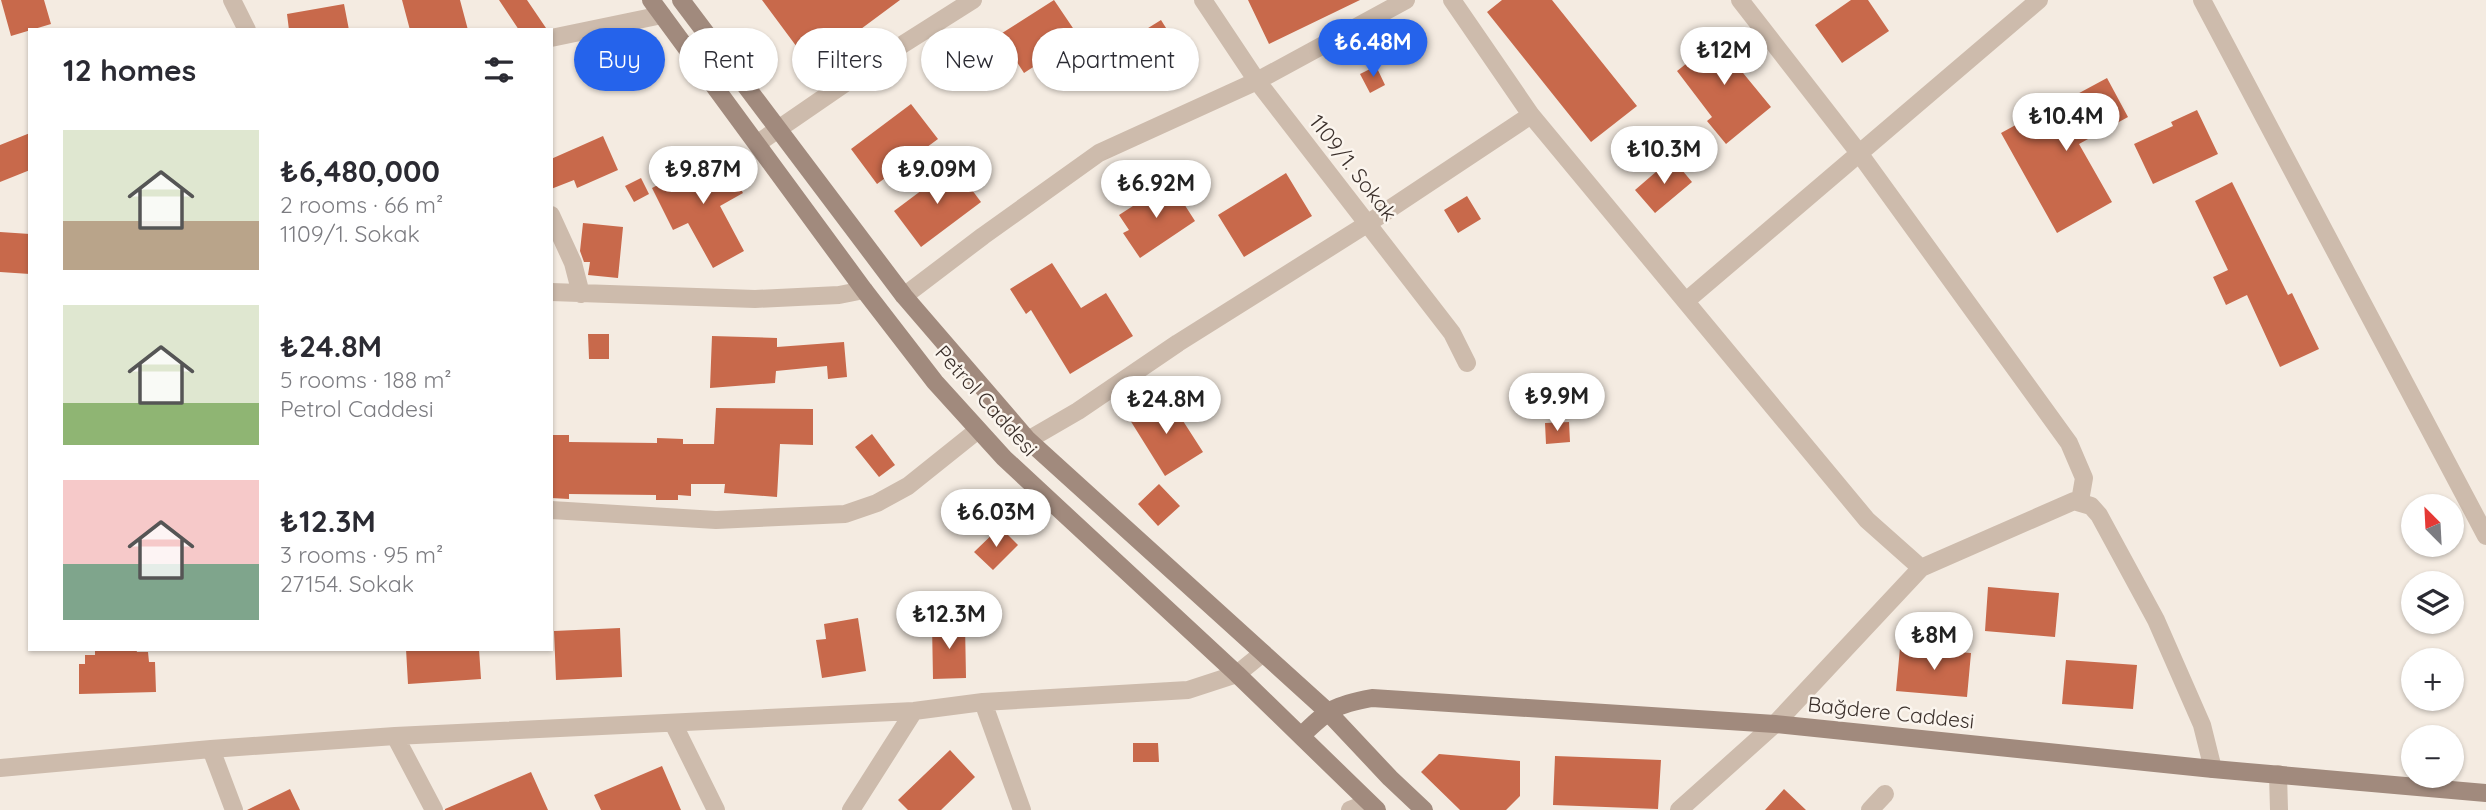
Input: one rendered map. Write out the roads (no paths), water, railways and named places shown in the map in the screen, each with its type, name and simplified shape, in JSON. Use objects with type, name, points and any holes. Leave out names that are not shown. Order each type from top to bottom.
[{"type":"main road","points":[[681,0],[904,296],[1028,440],[1327,711],[1424,810]]},
{"type":"main road","name":"Petrol Caddesi","points":[[657,7],[864,290],[935,382],[978,430],[1004,458],[1237,674],[1373,806]]},
{"type":"main road","name":"Bağdere Caddesi","points":[[1301,736],[1327,711],[1348,702],[1373,698],[1775,724],[2213,769],[2486,793]]},
{"type":"street","points":[[232,0],[246,28]]},
{"type":"street","points":[[758,143],[886,55],[973,0]]},
{"type":"street","name":"1109/1. Sokak","points":[[1203,0],[1257,81],[1452,333],[1467,362]]},
{"type":"street","points":[[904,296],[1099,153],[1257,81],[1406,0]]},
{"type":"street","points":[[1452,0],[1531,115],[1867,520],[1921,568]]},
{"type":"street","points":[[1740,0],[1859,153],[2069,443],[2084,478],[2080,501]]},
{"type":"street","points":[[1686,301],[2039,0]]},
{"type":"street","points":[[2202,0],[2486,536]]},
{"type":"street","points":[[553,37],[657,7]]},
{"type":"street","points":[[1028,440],[1078,411],[1178,343],[1367,224],[1531,115]]},
{"type":"street","points":[[553,219],[573,263],[581,294]]},
{"type":"street","points":[[553,292],[755,299],[839,295],[864,290]]},
{"type":"street","points":[[553,510],[716,520],[845,514],[877,503],[908,486],[978,430]]},
{"type":"street","points":[[1679,810],[1775,724],[1921,568],[2068,502],[2080,501],[2099,514],[2155,620],[2202,725],[2213,769]]},
{"type":"street","points":[[0,768],[395,736],[914,711],[983,702],[1188,691],[1237,674],[1263,653]]},
{"type":"street","points":[[983,702],[1022,810]]},
{"type":"street","points":[[851,810],[914,711]]},
{"type":"street","points":[[673,723],[716,810]]},
{"type":"street","points":[[395,736],[434,810]]},
{"type":"street","points":[[211,749],[234,810]]},
{"type":"street","points":[[2278,774],[2279,810]]},
{"type":"street","points":[[1870,810],[1885,794]]},
{"type":"street","points":[[1350,810],[1373,806]]}]
